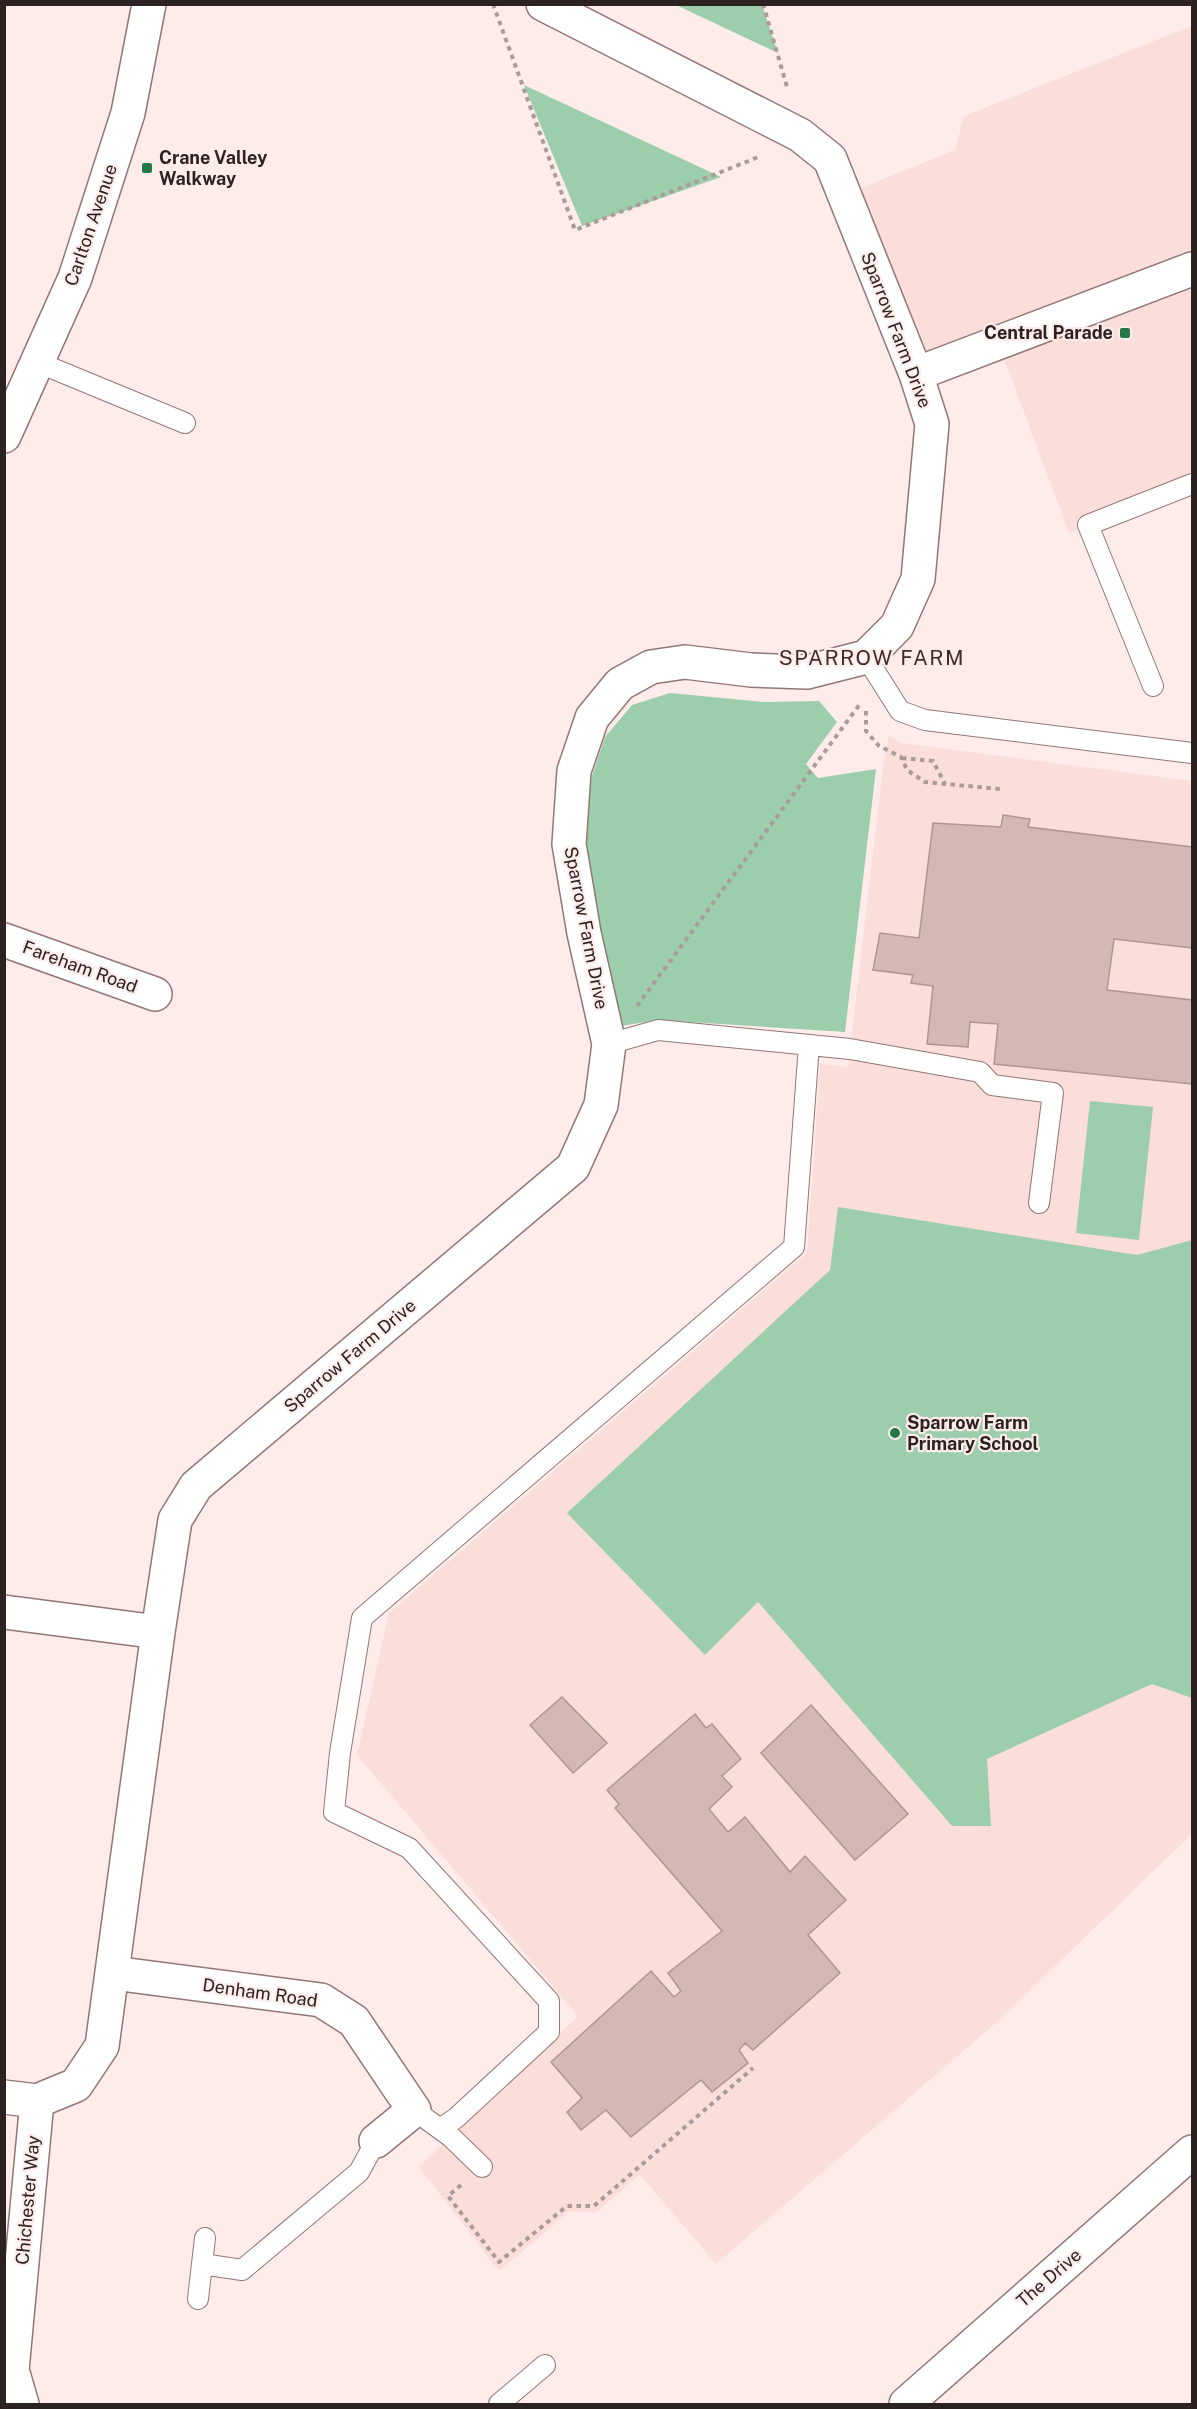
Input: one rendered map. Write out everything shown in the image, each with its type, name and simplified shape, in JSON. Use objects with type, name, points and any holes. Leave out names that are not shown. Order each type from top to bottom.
[{"type":"street","name":"Carlton Avenue","points":[[4,436],[75,278],[128,113],[149,4]]},
{"type":"street","name":"Sparrow Farm Drive","points":[[158,1632],[176,1520],[196,1486],[573,1167],[601,1105],[609,1044],[584,933],[569,844],[574,771],[592,718],[620,684],[651,667],[686,662],[751,670],[807,672],[866,657],[897,626],[918,579],[932,424],[916,374],[830,159],[800,135],[543,4]]},
{"type":"street","points":[[916,374],[1192,269]]},
{"type":"street","name":"Fareham Road","points":[[4,940],[155,994]]},
{"type":"street","points":[[4,1612],[158,1632],[102,2046],[76,2085],[37,2101],[4,2097]]},
{"type":"street","name":"Denham Road","points":[[113,1973],[321,2000],[354,2021],[414,2109]]},
{"type":"street","name":"Chichester Way","points":[[22,2404],[8,2369],[37,2101]]},
{"type":"street","points":[[376,2141],[414,2109]]},
{"type":"street","name":"The Drive","points":[[906,2404],[1192,2152]]},
{"type":"lane","points":[[37,362],[185,423]]},
{"type":"lane","points":[[1153,686],[1088,525],[1192,484]]},
{"type":"lane","points":[[866,657],[900,711],[925,720],[1192,753]]},
{"type":"lane","points":[[609,1044],[658,1030],[850,1049],[980,1072],[992,1085],[1053,1093],[1039,1203]]},
{"type":"lane","points":[[440,2129],[456,2118],[549,2032],[549,2001],[409,1848],[334,1812],[340,1753],[362,1618],[794,1247],[809,1045]]},
{"type":"lane","points":[[414,2109],[482,2167]]},
{"type":"lane","points":[[202,2264],[242,2270],[359,2172],[376,2141]]},
{"type":"lane","points":[[198,2299],[205,2238]]},
{"type":"lane","points":[[499,2404],[545,2365]]},
{"type":"path","points":[[493,4],[576,230],[782,148],[800,135],[763,4]]},
{"type":"path","points":[[866,657],[866,731],[879,746],[901,758],[933,760],[945,784]]},
{"type":"path","points":[[609,1044],[866,696]]},
{"type":"path","points":[[901,758],[907,770],[926,782],[1000,789]]},
{"type":"path","points":[[464,2182],[448,2196],[499,2262],[567,2206],[594,2206],[753,2068]]},
{"type":"shaded area","points":[[1192,26],[1192,484],[1069,533],[998,342],[916,374],[844,195],[955,150],[964,116]]},
{"type":"shaded area","name":"Sparrow Farm Primary School","points":[[889,736],[901,743],[1192,781],[1192,1834],[997,2022],[716,2264],[640,2175],[595,2213],[570,2211],[499,2271],[419,2167],[578,2016],[357,1755],[389,1613],[807,1253],[820,1064],[848,1067],[883,766]]},
{"type":"green space","points":[[676,5],[762,5],[778,53]]},
{"type":"green space","points":[[524,85],[721,177],[582,226]]},
{"type":"green space","points":[[670,693],[764,702],[819,701],[837,722],[806,764],[818,778],[876,769],[845,1032],[658,1020],[615,1027],[583,873],[586,794],[605,737],[632,705]]},
{"type":"green space","points":[[1090,1101],[1153,1107],[1139,1240],[1076,1233]]},
{"type":"green space","points":[[838,1207],[1137,1255],[1192,1240],[1192,1698],[1152,1684],[987,1759],[991,1826],[952,1826],[758,1602],[705,1655],[567,1513],[830,1270]]},
{"type":"building","points":[[1003,815],[1030,819],[1028,827],[1192,847],[1192,948],[1114,939],[1107,990],[1192,1000],[1192,1084],[994,1064],[998,1024],[970,1022],[968,1047],[927,1044],[933,986],[911,983],[913,975],[873,970],[880,933],[919,938],[933,823],[1001,827]]},
{"type":"building","points":[[562,1697],[607,1743],[573,1773],[530,1725]]},
{"type":"building","points":[[811,1705],[908,1814],[855,1860],[761,1753]]},
{"type":"building","points":[[695,1714],[706,1728],[712,1724],[741,1759],[722,1776],[732,1787],[709,1809],[728,1832],[745,1817],[790,1872],[805,1856],[846,1900],[808,1935],[840,1973],[753,2050],[745,2043],[739,2050],[748,2063],[712,2092],[701,2080],[631,2137],[606,2110],[581,2130],[567,2112],[582,2098],[551,2062],[651,1971],[674,1997],[681,1991],[668,1973],[722,1931],[615,1808],[619,1804],[607,1790]]},
{"type":"place","name":"Crane Valley Walkway","points":[[147,168]]},
{"type":"place","name":"Central Parade","points":[[1125,333]]},
{"type":"place","name":"Sparrow Farm Primary School","points":[[895,1433]]},
{"type":"district","name":"SPARROW FARM","points":[[872,658]]}]
